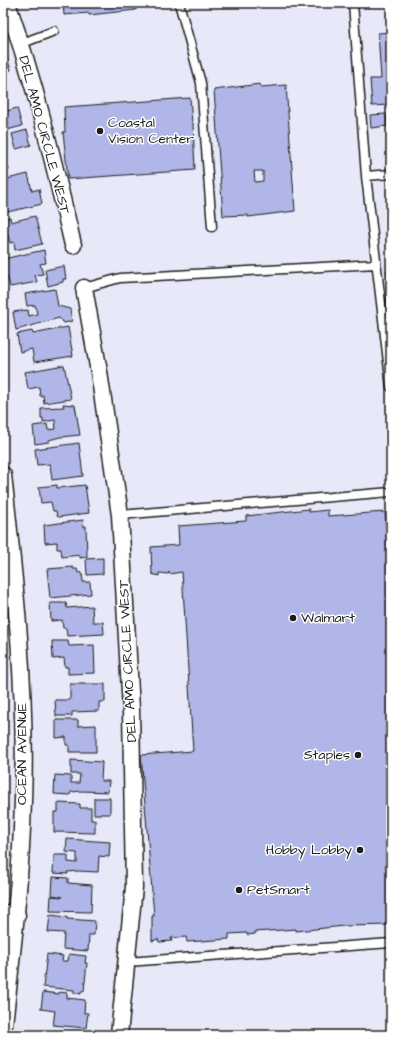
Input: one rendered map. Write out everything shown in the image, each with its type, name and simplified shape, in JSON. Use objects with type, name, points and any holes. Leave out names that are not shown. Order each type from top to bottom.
[{"type":"street","name":"DEL AMO CIRCLE WEST","points":[[7,3],[54,164],[73,246]]},
{"type":"street","name":"DEL AMO CIRCLE WEST","points":[[84,288],[120,515],[132,740],[134,887],[119,1035]]},
{"type":"street","name":"OCEAN AVENUE","points":[[3,475],[14,573],[21,686],[23,800],[10,914],[3,1033]]},
{"type":"lane","points":[[179,3],[201,83],[212,227]]},
{"type":"lane","points":[[353,3],[366,176],[391,387]]},
{"type":"lane","points":[[20,44],[54,31]]},
{"type":"lane","points":[[366,176],[391,174]]},
{"type":"lane","points":[[84,288],[120,278],[376,264]]},
{"type":"lane","points":[[120,515],[391,492]]},
{"type":"lane","points":[[127,962],[391,943]]},
{"type":"building","points":[[63,3],[136,3],[136,10],[89,15],[89,13],[64,15]]},
{"type":"building","points":[[391,32],[390,137],[388,105],[372,106],[370,79],[381,79],[378,33]]},
{"type":"building","points":[[6,55],[11,70],[3,73],[3,56]]},
{"type":"building","points":[[260,84],[261,87],[286,85],[295,211],[248,217],[248,215],[223,216],[214,90]],"holes":[[[254,171],[263,171],[263,181],[255,182]]]},
{"type":"building","points":[[190,98],[193,123],[195,170],[68,179],[63,132],[65,132],[64,107]]},
{"type":"building","points":[[3,103],[5,103],[7,111],[17,108],[22,126],[3,131]]},
{"type":"building","points":[[386,114],[387,126],[371,128],[370,115]]},
{"type":"building","points":[[27,130],[31,145],[16,149],[12,134]]},
{"type":"building","points":[[3,159],[6,159],[9,170],[3,172]]},
{"type":"building","points":[[28,174],[32,191],[39,189],[42,204],[3,213],[3,180]]},
{"type":"building","points":[[35,216],[42,244],[15,250],[14,242],[10,243],[8,235],[3,236],[3,219],[10,217],[11,222]]},
{"type":"building","points":[[44,250],[46,263],[40,264],[43,274],[35,275],[37,282],[10,287],[8,278],[5,278],[3,259]]},
{"type":"building","points":[[64,266],[66,279],[63,279],[63,282],[48,286],[45,270]]},
{"type":"building","points":[[387,270],[391,270],[391,336],[389,337],[386,298],[389,298]]},
{"type":"building","points":[[55,289],[58,306],[70,309],[72,321],[64,323],[59,318],[16,330],[13,312],[28,310],[29,316],[37,314],[35,305],[27,306],[25,294]]},
{"type":"building","points":[[68,327],[73,356],[34,362],[32,349],[20,352],[17,334],[32,331],[33,334]]},
{"type":"building","points":[[64,365],[71,399],[44,403],[43,395],[40,396],[39,387],[28,389],[25,372]]},
{"type":"building","points":[[63,404],[75,405],[80,435],[60,437],[49,440],[49,442],[35,444],[33,426],[47,424],[48,430],[56,429],[55,420],[43,422],[43,418],[41,418],[41,408],[64,407]]},
{"type":"building","points":[[79,443],[83,476],[52,480],[50,464],[37,465],[35,449]]},
{"type":"building","points":[[57,485],[57,488],[85,485],[89,513],[59,517],[57,516],[56,511],[53,511],[51,502],[41,503],[39,487]]},
{"type":"building","points":[[309,509],[309,512],[328,510],[328,516],[385,512],[389,563],[391,563],[391,925],[344,926],[296,931],[296,929],[255,932],[255,934],[247,935],[247,933],[229,934],[229,939],[187,942],[186,937],[171,938],[172,941],[159,942],[158,939],[152,941],[152,916],[154,916],[141,755],[193,751],[182,572],[169,574],[169,572],[168,574],[159,573],[159,576],[152,574],[151,547],[179,545],[178,526],[246,521],[246,516]]},
{"type":"building","points":[[83,520],[84,527],[86,526],[87,557],[80,558],[80,555],[62,557],[61,549],[57,549],[57,542],[45,543],[44,525]]},
{"type":"building","points":[[103,558],[103,574],[87,575],[86,559]]},
{"type":"building","points":[[73,567],[73,569],[77,569],[78,573],[82,572],[83,582],[90,582],[91,594],[50,598],[47,569]]},
{"type":"building","points":[[50,603],[66,603],[67,608],[92,606],[93,622],[103,622],[104,634],[67,636],[66,628],[63,628],[62,620],[51,621]]},
{"type":"building","points":[[52,641],[68,641],[69,646],[94,645],[95,673],[68,674],[68,667],[65,667],[64,658],[53,659]]},
{"type":"building","points":[[70,684],[105,684],[105,702],[99,702],[99,711],[72,712],[72,716],[56,716],[55,700],[70,700]]},
{"type":"building","points":[[56,720],[78,720],[78,726],[96,725],[96,752],[69,752],[69,745],[66,745],[66,737],[56,738]]},
{"type":"building","points":[[71,760],[102,762],[101,781],[109,781],[108,792],[82,791],[71,792],[70,795],[54,794],[55,775],[71,776],[71,783],[79,783],[80,774],[71,774]]},
{"type":"building","points":[[94,798],[110,798],[110,814],[94,814]]},
{"type":"building","points":[[58,803],[80,804],[80,808],[91,808],[91,820],[95,820],[95,833],[54,832],[54,812],[58,812]]},
{"type":"building","points":[[67,839],[110,842],[109,857],[99,856],[98,872],[79,871],[67,872],[68,874],[53,873],[54,855],[68,855],[68,862],[77,863],[77,853],[66,852]]},
{"type":"building","points":[[53,877],[68,878],[68,883],[92,885],[91,912],[50,911],[51,896],[63,897],[52,895]]},
{"type":"building","points":[[50,915],[67,917],[67,919],[95,921],[94,935],[89,935],[88,951],[63,949],[64,933],[48,932]]},
{"type":"building","points":[[47,954],[63,956],[62,961],[68,961],[69,954],[86,956],[85,963],[87,963],[84,991],[81,991],[81,994],[74,993],[74,990],[43,987]]},
{"type":"building","points":[[43,992],[59,994],[59,992],[67,993],[67,998],[85,1000],[84,1013],[88,1013],[86,1028],[53,1025],[55,1011],[41,1009]]},
{"type":"building","points":[[39,1031],[55,1032],[54,1035],[39,1035]]},
{"type":"place","name":"Coastal Vision Center","points":[[100,131]]},
{"type":"place","name":"Walmart","points":[[293,618]]},
{"type":"place","name":"Staples","points":[[358,755]]},
{"type":"place","name":"Hobby Lobby","points":[[360,850]]},
{"type":"place","name":"PetSmart","points":[[239,890]]}]
